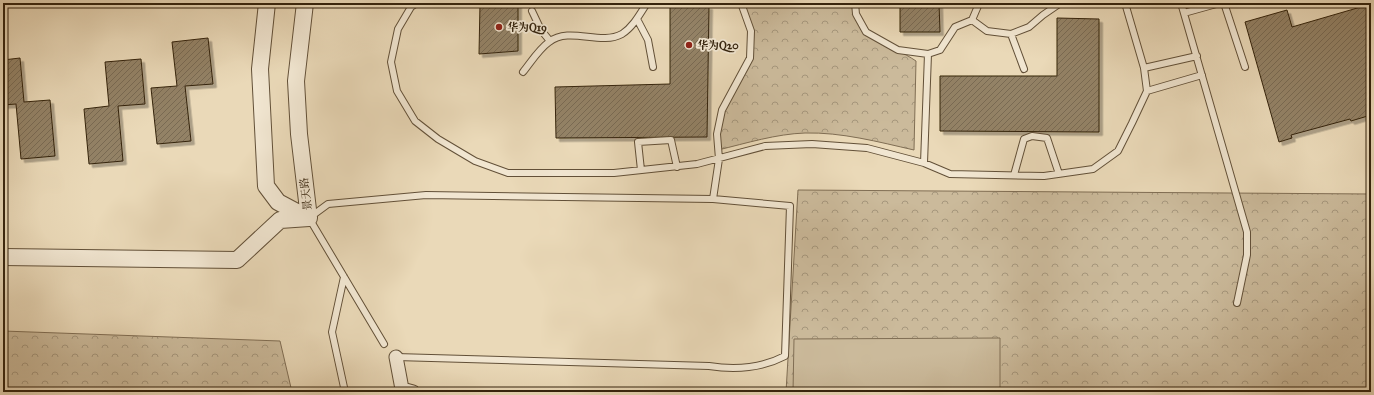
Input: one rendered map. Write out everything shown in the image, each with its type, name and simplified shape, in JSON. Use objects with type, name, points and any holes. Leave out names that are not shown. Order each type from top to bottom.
[{"type":"street","name":"景天路","points":[[267,3],[260,69],[266,186],[278,202],[309,218]]},
{"type":"street","name":"景天路","points":[[305,3],[296,81],[299,134],[309,218]]},
{"type":"street","points":[[3,257],[237,260],[280,220],[309,218]]},
{"type":"street","points":[[396,357],[402,389],[413,392]]},
{"type":"lane","points":[[417,3],[411,8],[398,29],[391,62],[397,91],[415,121],[438,139],[475,161],[508,173],[614,173],[678,167],[719,159],[765,146],[812,144],[867,148],[924,163],[950,174],[1044,176],[1093,169],[1118,151],[1147,91],[1144,68],[1125,3]]},
{"type":"lane","points":[[523,72],[550,41],[564,36],[605,38],[622,34],[637,19],[647,3]]},
{"type":"lane","points":[[713,199],[719,159],[717,134],[722,110],[750,58],[751,32],[745,10],[741,3]]},
{"type":"lane","points":[[856,3],[856,14],[866,32],[898,50],[928,54],[940,50],[955,27],[972,20],[978,6],[977,3]]},
{"type":"lane","points":[[972,20],[987,31],[1011,34],[1029,27],[1058,4],[1104,3]]},
{"type":"lane","points":[[1181,3],[1247,232],[1247,255],[1237,303]]},
{"type":"lane","points":[[1184,13],[1220,3]]},
{"type":"lane","points":[[1224,3],[1245,67]]},
{"type":"lane","points":[[532,11],[541,30],[550,41]]},
{"type":"lane","points":[[637,19],[648,40],[653,67]]},
{"type":"lane","points":[[1011,34],[1024,69]]},
{"type":"lane","points":[[924,163],[928,54]]},
{"type":"lane","points":[[1144,68],[1196,56]]},
{"type":"lane","points":[[1147,91],[1202,75]]},
{"type":"lane","points":[[1014,175],[1024,139],[1032,136],[1047,138],[1059,174]]},
{"type":"lane","points":[[641,170],[638,142],[671,140],[678,167]]},
{"type":"lane","points":[[384,344],[309,218],[328,204],[426,195],[713,199],[790,206],[785,356],[771,363],[755,366],[721,368],[709,366],[396,357]]},
{"type":"lane","points":[[344,277],[332,332],[345,392]]},
{"type":"green space","points":[[741,3],[855,3],[857,15],[869,32],[877,39],[916,61],[914,150],[846,136],[805,133],[772,137],[718,150],[722,110],[750,58],[751,31]]},
{"type":"green space","points":[[798,190],[1371,194],[1371,392],[786,392]]},
{"type":"green space","points":[[3,331],[280,341],[292,392],[3,392]]},
{"type":"green space","points":[[1000,338],[1000,392],[793,392],[794,339]]},
{"type":"building","name":"华为Q19","points":[[480,3],[518,3],[518,51],[479,54]]},
{"type":"building","points":[[900,3],[939,3],[940,32],[900,32]]},
{"type":"building","points":[[1371,4],[1371,115],[1351,121],[1350,119],[1291,135],[1292,138],[1279,142],[1245,22],[1287,10],[1292,27]]},
{"type":"building","name":"华为Q20","points":[[670,6],[709,6],[707,137],[556,138],[555,87],[670,84]]},
{"type":"building","points":[[1057,18],[1099,19],[1099,132],[940,131],[940,76],[1057,76]]},
{"type":"building","points":[[208,38],[213,84],[185,86],[191,141],[157,144],[151,88],[177,86],[172,42]]},
{"type":"building","points":[[20,58],[24,102],[50,100],[55,156],[21,159],[16,104],[3,105],[3,60]]},
{"type":"building","points":[[141,59],[145,104],[118,106],[123,161],[89,164],[84,109],[109,106],[105,62]]},
{"type":"place","name":"华为Q19","points":[[499,27]]},
{"type":"place","name":"华为Q20","points":[[689,45]]}]
